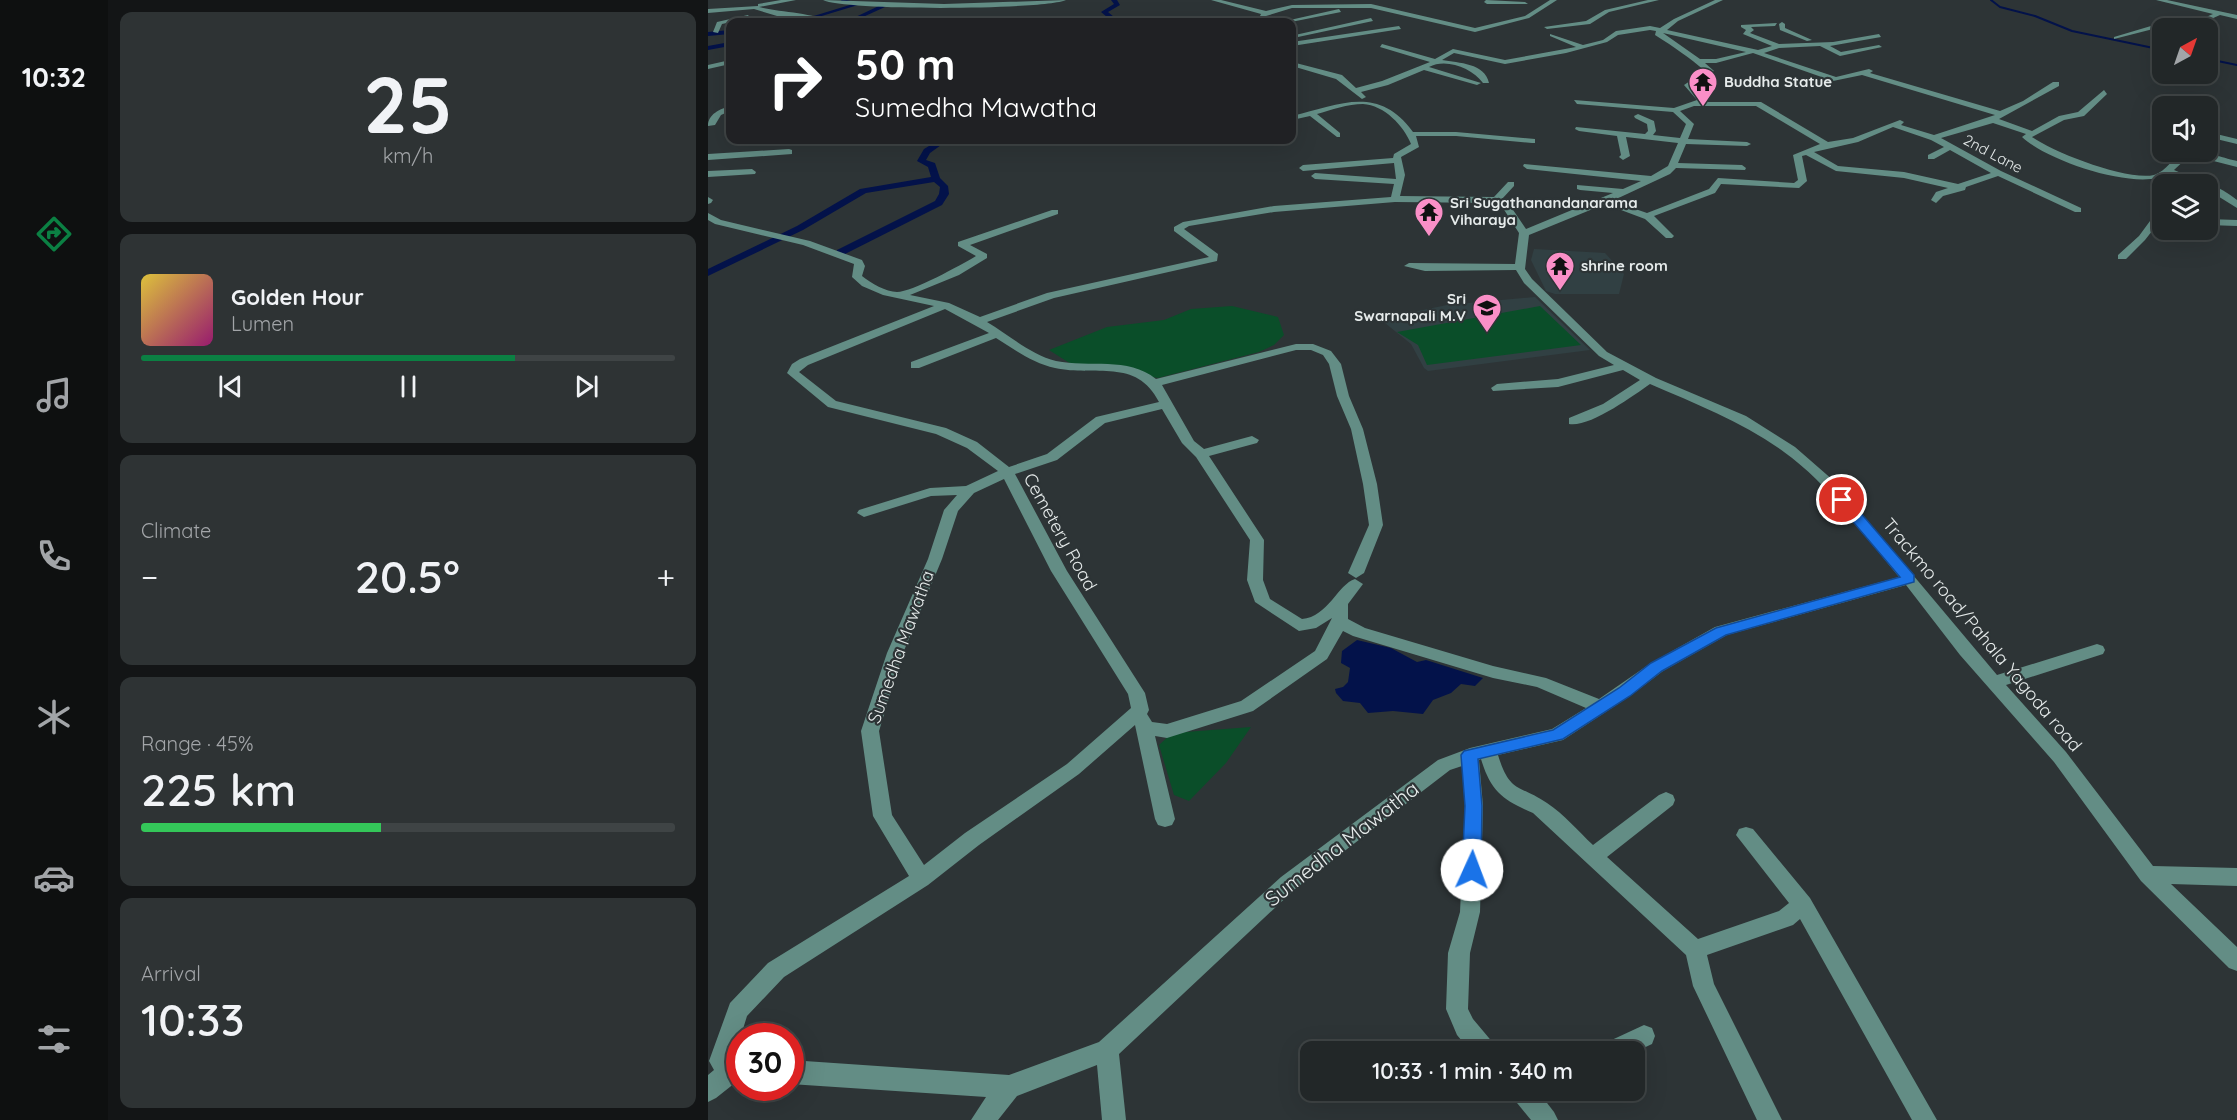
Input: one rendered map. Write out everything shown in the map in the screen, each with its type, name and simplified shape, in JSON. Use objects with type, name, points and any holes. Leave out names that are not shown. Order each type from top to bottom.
[{"type":"street","points":[[708,16],[759,4],[794,0]]},
{"type":"street","points":[[826,0],[860,4],[941,6],[1063,0]]},
{"type":"street","points":[[1214,0],[1264,18]]},
{"type":"street","points":[[1293,0],[1316,5],[1371,6],[1451,27],[1475,30],[1494,27],[1527,16],[1554,0]]},
{"type":"street","points":[[1333,6],[1377,0]]},
{"type":"street","points":[[1490,0],[1487,2],[1525,4]]},
{"type":"street","points":[[1547,27],[1591,24],[1608,11],[1656,0]]},
{"type":"street","points":[[1695,104],[1701,100],[1688,86],[1710,71],[1695,61],[1685,50],[1657,36],[1661,29],[1720,0]]},
{"type":"street","points":[[2159,0],[2235,16]]},
{"type":"street","points":[[759,4],[773,12],[818,18],[829,15]]},
{"type":"street","points":[[841,11],[860,4]]},
{"type":"street","points":[[1173,17],[1264,18],[1316,5]]},
{"type":"street","points":[[1296,43],[1399,28],[1339,11],[1332,8],[1333,6]]},
{"type":"street","points":[[742,18],[795,8]]},
{"type":"street","points":[[708,11],[722,11]]},
{"type":"street","points":[[1296,20],[1339,11]]},
{"type":"street","points":[[2116,38],[2161,25],[2200,22],[2219,13]]},
{"type":"street","points":[[1556,18],[1591,24]]},
{"type":"street","points":[[1298,35],[1371,20]]},
{"type":"street","points":[[716,32],[721,22],[726,21]]},
{"type":"street","points":[[1451,27],[1464,23]]},
{"type":"street","points":[[1778,46],[1745,33],[1751,30],[1743,26],[1778,24],[1782,30],[1840,54],[1879,47]]},
{"type":"street","points":[[1355,91],[1385,83],[1453,51],[1497,62],[1582,47],[1605,41],[1616,33],[1642,28],[1661,29],[1699,41],[1756,52],[1836,79],[1869,71]]},
{"type":"street","points":[[1605,29],[1616,33]]},
{"type":"street","points":[[1552,35],[1582,47]]},
{"type":"street","points":[[1695,61],[1716,61],[1778,46],[1818,44],[1879,36]]},
{"type":"street","points":[[1382,45],[1434,61],[1470,67],[1479,72],[1482,82],[1421,68]]},
{"type":"street","points":[[708,67],[726,63]]},
{"type":"street","points":[[1296,65],[1339,77],[1363,98],[1364,102]]},
{"type":"street","points":[[1296,72],[1306,68]]},
{"type":"street","points":[[1860,72],[2001,114]]},
{"type":"street","points":[[1934,138],[1993,120],[2001,114],[2026,104],[2056,84]]},
{"type":"street","points":[[2104,92],[2081,114],[2062,118],[2026,137],[2058,153],[2114,175],[2142,179],[2155,178],[2178,162]]},
{"type":"street","points":[[1296,117],[1364,102],[1405,124],[1416,145],[1397,156],[1396,160],[1401,175],[1395,199]]},
{"type":"street","points":[[1577,102],[1674,110],[1695,104],[1758,104],[1827,145]]},
{"type":"street","points":[[708,124],[712,123],[718,113],[726,110]]},
{"type":"street","points":[[1524,233],[1655,179],[1673,165],[1690,124],[1674,110]]},
{"type":"street","points":[[1312,114],[1337,135]]},
{"type":"street","points":[[1638,116],[1651,123],[1652,131],[1647,137]]},
{"type":"street","points":[[1590,117],[1583,129],[1682,141],[1747,144]]},
{"type":"street","points":[[1993,120],[2033,134]]},
{"type":"street","name":"2nd Lane","points":[[1827,145],[1855,141],[1897,124],[1951,146],[1998,173],[2078,210]]},
{"type":"street","points":[[2218,130],[2226,128]]},
{"type":"street","points":[[1412,134],[1455,134],[1532,141]]},
{"type":"street","points":[[1621,134],[1626,156],[1623,157]]},
{"type":"street","points":[[2218,136],[2237,142]]},
{"type":"street","points":[[1649,215],[1712,191],[1718,181],[1796,186],[1803,181],[1797,155],[1827,145]]},
{"type":"street","points":[[1930,158],[1951,146]]},
{"type":"street","points":[[1806,151],[1836,168],[1904,176],[1962,188]]},
{"type":"street","points":[[708,157],[789,152]]},
{"type":"street","points":[[2218,159],[2237,164]]},
{"type":"street","points":[[1303,168],[1396,160]]},
{"type":"street","points":[[708,165],[762,161]]},
{"type":"street","points":[[1673,165],[1742,168]]},
{"type":"street","points":[[1527,166],[1655,179]]},
{"type":"street","points":[[2168,171],[2176,174]]},
{"type":"street","points":[[708,174],[752,172]]},
{"type":"street","points":[[1936,200],[1939,194],[1962,188],[1998,173]]},
{"type":"street","points":[[1315,176],[1399,182]]},
{"type":"street","points":[[1496,200],[1511,184]]},
{"type":"street","points":[[1580,187],[1625,192]]},
{"type":"street","points":[[2218,191],[2237,205]]},
{"type":"street","points":[[2223,193],[2237,191]]},
{"type":"street","points":[[980,321],[1051,295],[1213,260],[1214,256],[1178,230],[1186,224],[1274,209],[1395,199],[1496,200],[1504,204],[1524,233],[1520,267],[1409,266]]},
{"type":"street","points":[[1604,201],[1649,215],[1662,225],[1669,236]]},
{"type":"street","points":[[900,295],[955,273],[983,256],[962,244],[1055,212]]},
{"type":"street","points":[[708,216],[718,222],[784,236],[827,249],[858,262],[860,266],[857,277],[860,280],[900,295],[945,305],[980,321],[996,334],[1053,364],[1131,370],[1154,383],[1189,443],[1201,454],[1257,540],[1255,579],[1263,602],[1299,625],[1306,626],[1319,620],[1341,603],[1355,578],[1376,525],[1371,484],[1357,429],[1343,396],[1335,364],[1327,353],[1313,347],[1296,347],[1154,383]]},
{"type":"street","points":[[2218,222],[2237,223]]},
{"type":"street","points":[[2122,257],[2142,238],[2152,224]]},
{"type":"street","name":"Trackmo road/Pahala Yagoda road","points":[[1520,267],[1528,281],[1557,312],[1603,354],[1648,380],[1741,419],[1790,450],[1828,484],[1909,579],[1966,651],[2060,757],[2148,875],[2176,906],[2237,961]]},
{"type":"street","points":[[945,305],[796,367],[793,373],[832,404],[941,431],[972,445],[1007,472]]},
{"type":"street","points":[[915,365],[996,334]]},
{"type":"street","points":[[1497,388],[1558,383],[1623,366]]},
{"type":"street","points":[[1574,421],[1607,407],[1648,380]]},
{"type":"street","name":"Cemetery Road","points":[[1165,819],[1136,693],[1059,571],[1007,472],[1052,457],[1101,420],[1166,404]]},
{"type":"street","points":[[1201,454],[1252,440]]},
{"type":"street","name":"Sumedha Mawatha","points":[[921,879],[883,816],[870,731],[895,653],[934,559],[951,510],[969,490],[1007,472]]},
{"type":"street","points":[[864,513],[930,492],[969,490]]},
{"type":"street","name":"Sumedha Mawatha","points":[[804,1073],[1009,1087],[1107,1050],[1288,883],[1444,765],[1479,753],[1557,735],[1677,655],[1721,631],[1909,579]]},
{"type":"street","points":[[734,1023],[738,1010],[776,970],[921,879],[972,838],[1142,719],[1167,731],[1247,706],[1321,655],[1340,622],[1341,603]]},
{"type":"street","points":[[1340,622],[1359,632],[1493,672],[1540,682],[1601,707]]},
{"type":"street","points":[[1995,682],[2097,650]]},
{"type":"street","points":[[1479,753],[1497,781],[1512,796],[1540,808],[1695,950],[1704,986],[1770,1120]]},
{"type":"street","points":[[1477,1041],[1465,1027],[1457,1009],[1459,953],[1470,912],[1474,806],[1479,753]]},
{"type":"street","points":[[1593,856],[1666,800]]},
{"type":"street","points":[[1746,835],[1803,904],[1925,1120]]},
{"type":"street","points":[[2148,875],[2237,877]]},
{"type":"street","points":[[1695,950],[1786,918],[1803,904]]},
{"type":"street","points":[[1634,1041],[1644,1036]]},
{"type":"street","points":[[726,1046],[721,1061],[726,1063]]},
{"type":"street","points":[[1107,1050],[1114,1120]]},
{"type":"street","points":[[708,1090],[726,1076]]},
{"type":"street","points":[[983,1120],[1009,1087]]},
{"type":"street","points":[[1534,1101],[1546,1120]]},
{"type":"shaded area","points":[[1534,249],[1605,253],[1624,274],[1619,294],[1555,294],[1546,291],[1531,260]]},
{"type":"shaded area","name":"Sri Swarnapali M.V","points":[[1535,297],[1590,350],[1428,371],[1411,344],[1380,319],[1447,305]]},
{"type":"shaded area","points":[[1357,640],[1391,648],[1417,662],[1426,660],[1483,678],[1475,686],[1461,684],[1451,693],[1433,700],[1423,714],[1393,711],[1368,713],[1360,703],[1343,701],[1335,689],[1343,687],[1348,682],[1350,668],[1341,663],[1342,651]]},
{"type":"green space","points":[[1232,306],[1278,317],[1284,335],[1274,345],[1259,352],[1158,378],[1071,364],[1049,350],[1107,327],[1164,320],[1191,309]]},
{"type":"green space","name":"Sri Swarnapali M.V","points":[[1540,306],[1581,345],[1427,365],[1418,345],[1397,332]]},
{"type":"green space","points":[[1251,727],[1226,763],[1189,801],[1174,795],[1159,745],[1172,733]]},
{"type":"waterway","points":[[842,0],[855,3]]},
{"type":"waterway","points":[[1110,18],[1104,12],[1117,5],[1114,0]]},
{"type":"waterway","points":[[1991,0],[2000,7],[2035,16],[2072,31],[2152,48]]},
{"type":"waterway","points":[[811,18],[855,5]]},
{"type":"waterway","points":[[857,18],[883,6]]},
{"type":"waterway","points":[[708,34],[726,32]]},
{"type":"waterway","points":[[708,48],[726,45]]},
{"type":"waterway","points":[[2218,61],[2237,65]]},
{"type":"waterway","points":[[936,179],[932,165],[921,161],[927,151],[937,144]]},
{"type":"waterway","points":[[708,273],[800,228],[863,191],[936,179]]},
{"type":"waterway","points":[[841,252],[939,203],[944,194],[944,186],[936,179]]},
{"type":"place","name":"Buddha Statue","points":[[1703,108]]},
{"type":"place","name":"Sri Sugathanandanarama Viharaya","points":[[1429,238]]},
{"type":"place","name":"shrine room","points":[[1560,292]]},
{"type":"place","name":"Sri Swarnapali M.V","points":[[1487,334]]},
{"type":"route","points":[[1472,870],[1474,806],[1470,755],[1557,735],[1624,692],[1656,667],[1721,631],[1791,614],[1909,579],[1842,500]]}]
